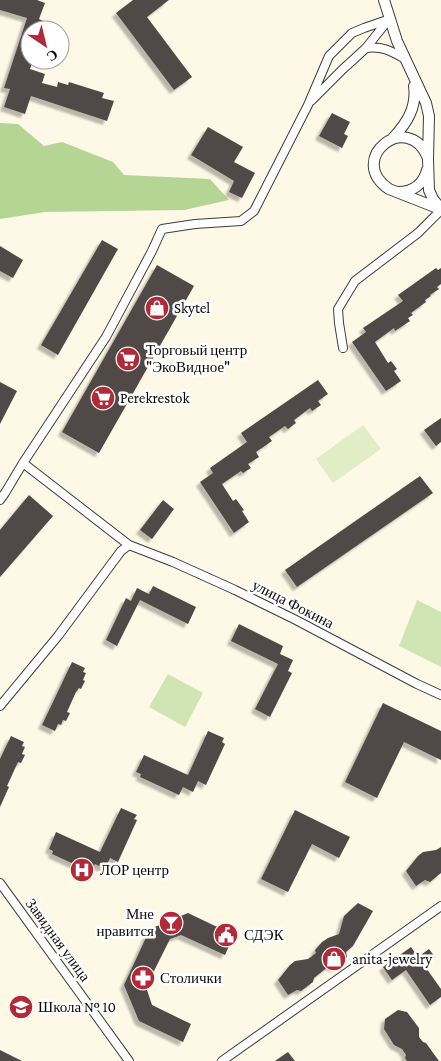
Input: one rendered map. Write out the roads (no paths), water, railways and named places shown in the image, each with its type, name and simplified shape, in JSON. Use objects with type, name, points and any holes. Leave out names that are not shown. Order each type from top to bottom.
[{"type":"street","points":[[384,0],[397,40],[426,103],[429,116],[429,190],[441,210]]},
{"type":"street","points":[[308,105],[366,48],[390,19]]},
{"type":"street","points":[[0,500],[106,337],[162,229],[195,224],[240,221],[254,211],[308,105],[329,56],[352,33],[390,19]]},
{"type":"street","points":[[366,48],[377,47],[389,50],[405,59]]},
{"type":"street","points":[[413,78],[416,96],[412,110],[404,125],[375,154],[374,170],[382,185],[441,210]]},
{"type":"street","points":[[393,138],[402,137],[415,141],[424,150],[428,163],[426,176],[421,184],[405,192],[396,192]]},
{"type":"street","points":[[344,348],[338,309],[355,280],[418,233],[441,210]]},
{"type":"street","name":"улица Фокина","points":[[23,463],[129,545],[182,566],[270,607],[441,695]]},
{"type":"street","points":[[0,706],[58,636],[121,551],[129,545]]},
{"type":"street","name":"Завидная улица","points":[[0,882],[130,1061]]},
{"type":"street","points":[[222,1061],[441,906]]},
{"type":"place","name":"Skytel","points":[[157,308]]},
{"type":"place","name":"Торговый центр \"ЭкоВидное\"","points":[[128,359]]},
{"type":"place","name":"Perekrestok","points":[[103,398]]},
{"type":"place","name":"ЛОР центр","points":[[82,870]]},
{"type":"place","name":"Мне нравится","points":[[171,923]]},
{"type":"place","name":"СДЭК","points":[[226,935]]},
{"type":"place","name":"anita-jewelry","points":[[334,959]]},
{"type":"place","name":"Столички","points":[[143,978]]},
{"type":"place","name":"Школа № 10","points":[[21,1007]]}]
